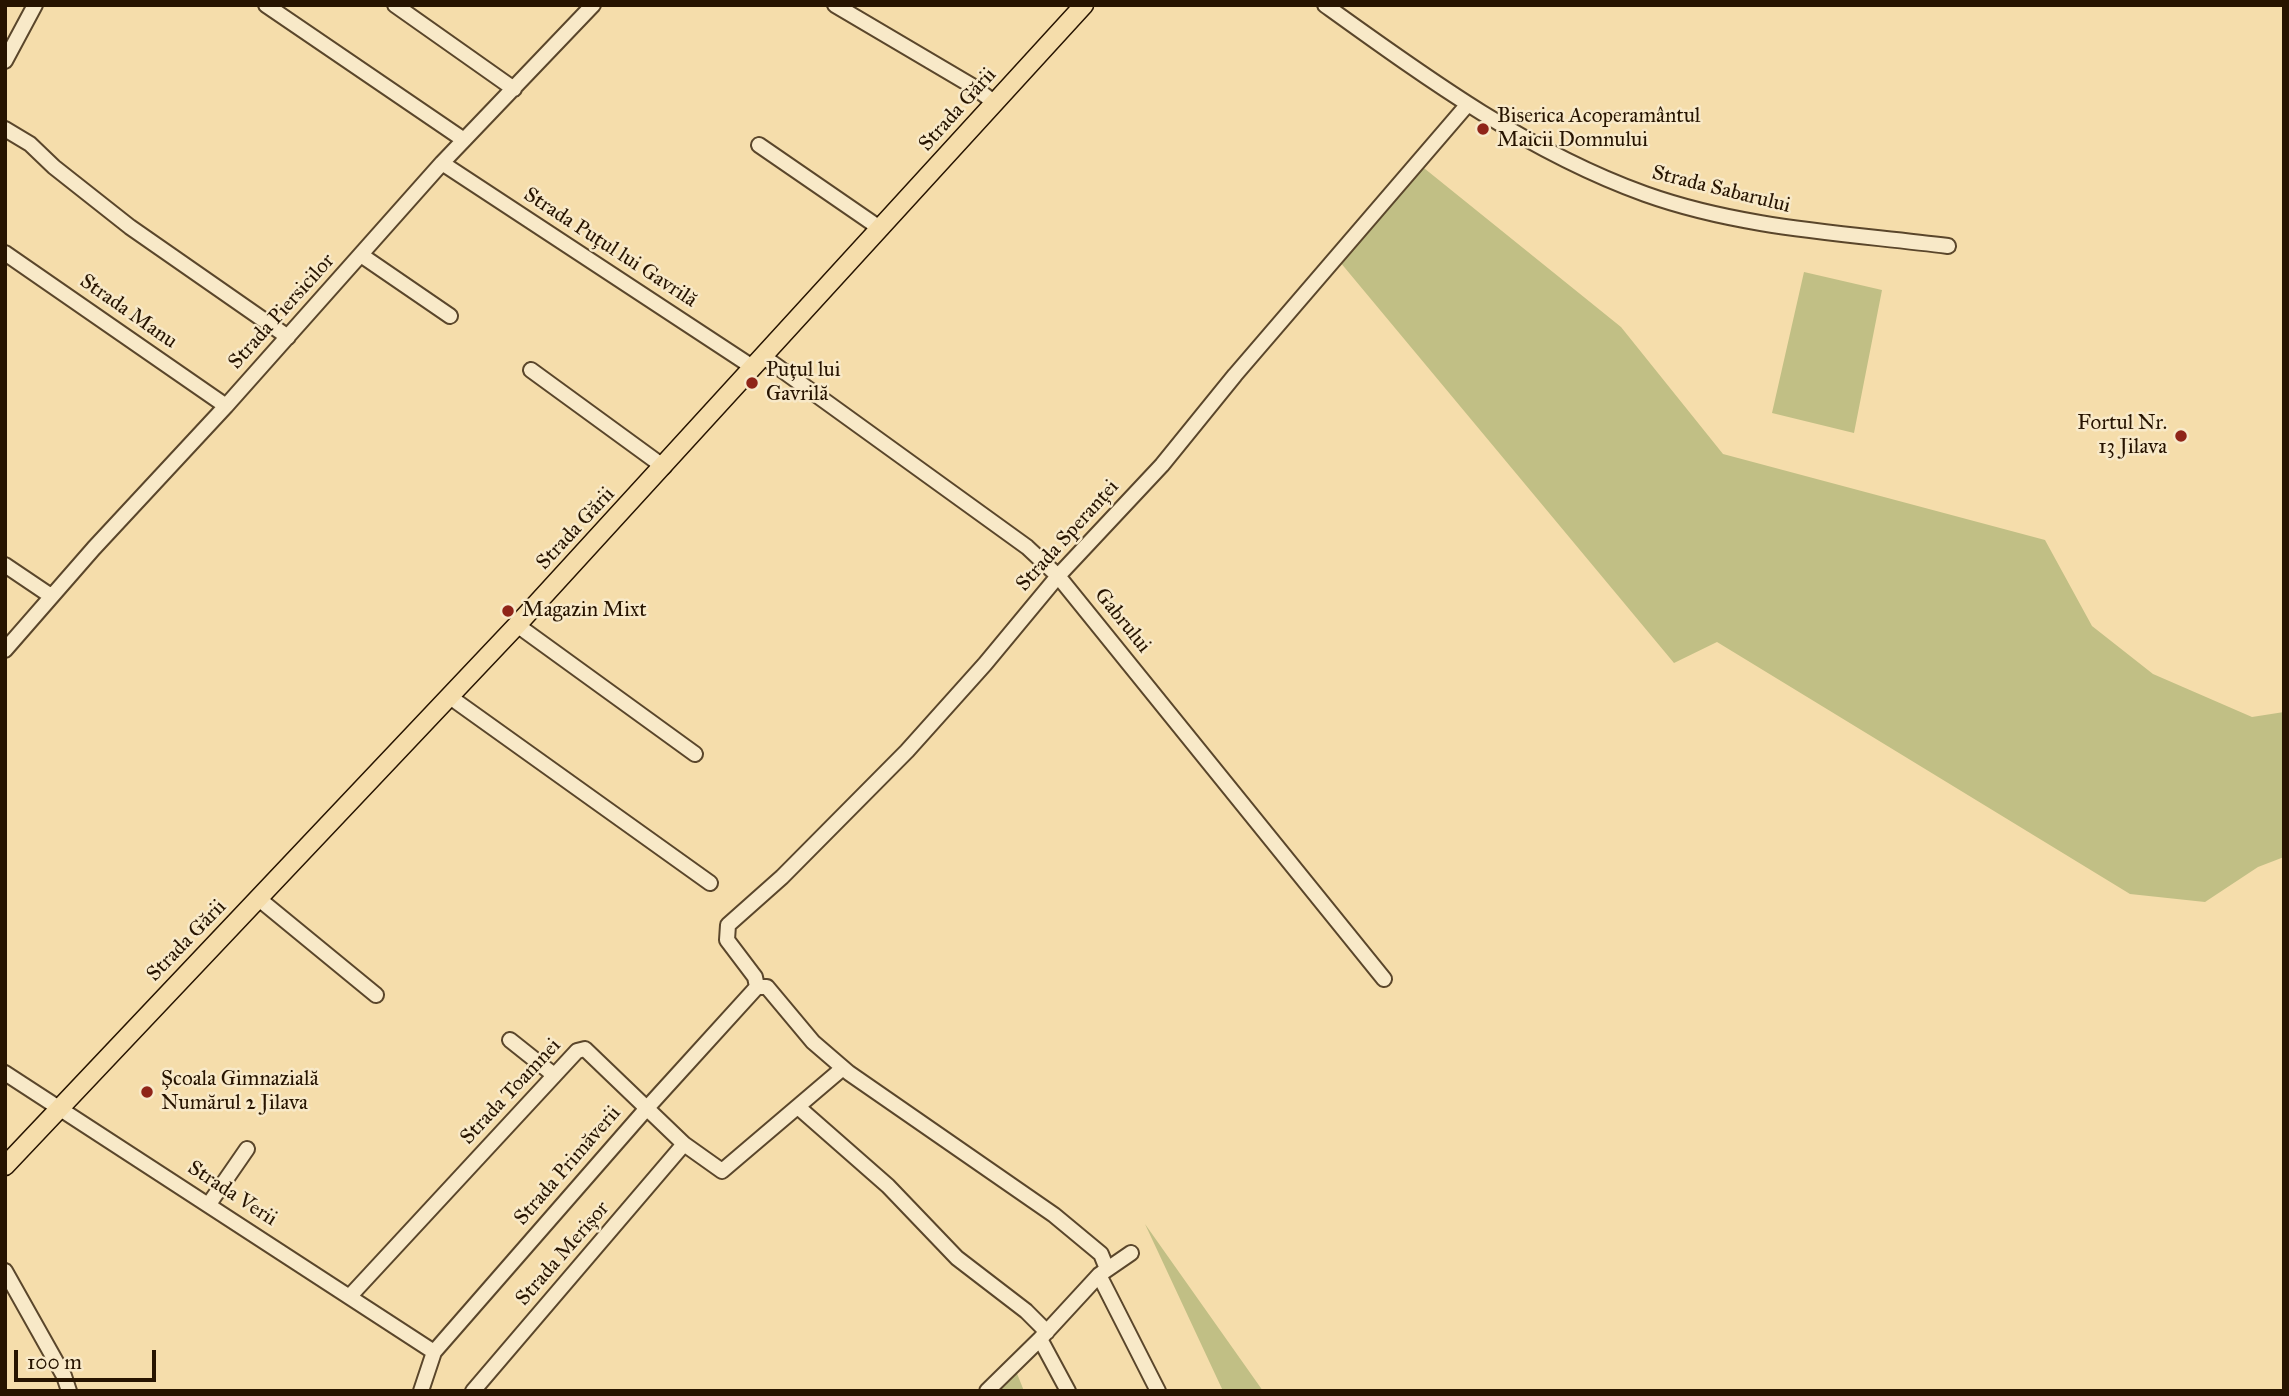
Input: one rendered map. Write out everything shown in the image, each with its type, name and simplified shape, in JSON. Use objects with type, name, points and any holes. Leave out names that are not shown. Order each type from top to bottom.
[{"type":"main road","name":"Strada Gării","points":[[5,1166],[664,467],[1084,5]]},
{"type":"street","points":[[5,61],[11,37],[35,5]]},
{"type":"street","points":[[266,5],[464,140]]},
{"type":"street","points":[[395,5],[514,89]]},
{"type":"street","name":"Strada Piersicilor","points":[[5,650],[442,163],[593,5]]},
{"type":"street","points":[[835,5],[995,103]]},
{"type":"street","name":"Strada Sabarului","points":[[1325,5],[1493,119],[1603,177],[1646,194],[1682,205],[1790,229],[1948,246]]},
{"type":"street","name":"Strada Speranței","points":[[1158,1391],[1103,1272],[1101,1254],[1054,1215],[843,1068],[813,1042],[762,987],[727,940],[728,925],[782,877],[907,751],[985,664],[1058,576],[1163,465],[1235,375],[1468,104]]},
{"type":"street","points":[[5,129],[30,144],[54,167],[130,227],[288,337]]},
{"type":"street","points":[[759,145],[881,229]]},
{"type":"street","name":"Strada Puțul lui Gavrilă","points":[[442,163],[759,362]]},
{"type":"street","name":"Strada Manu","points":[[5,253],[226,406]]},
{"type":"street","points":[[360,255],[450,316]]},
{"type":"street","name":"Gabrului","points":[[759,362],[1027,547],[1058,576],[1384,979]]},
{"type":"street","points":[[531,370],[664,467]]},
{"type":"street","points":[[5,565],[51,596]]},
{"type":"street","points":[[517,625],[695,754]]},
{"type":"street","points":[[450,697],[709,883]]},
{"type":"street","points":[[259,899],[376,995]]},
{"type":"street","name":"Strada Primăverii","points":[[421,1391],[434,1352],[647,1108],[762,987]]},
{"type":"street","points":[[510,1040],[554,1075]]},
{"type":"street","name":"Strada Toamnei","points":[[351,1296],[577,1051],[585,1049],[684,1144],[722,1171],[829,1083],[843,1068]]},
{"type":"street","name":"Strada Verii","points":[[5,1073],[434,1352]]},
{"type":"street","points":[[798,1107],[888,1186],[957,1258],[1026,1311],[1044,1335],[1068,1391]]},
{"type":"street","name":"Strada Merișor","points":[[473,1391],[684,1144]]},
{"type":"street","points":[[209,1204],[247,1149]]},
{"type":"street","points":[[987,1391],[1103,1272],[1131,1253]]},
{"type":"street","points":[[5,1271],[64,1376],[69,1391]]},
{"type":"shaded area","points":[[1414,160],[1621,327],[1723,454],[2045,540],[2092,626],[2153,674],[2252,717],[2284,712],[2284,857],[2258,867],[2205,902],[2130,894],[1717,642],[1674,663],[1335,256]]},
{"type":"shaded area","points":[[1804,272],[1882,290],[1854,433],[1772,413]]},
{"type":"shaded area","points":[[1145,1224],[1263,1391],[1223,1391]]},
{"type":"shaded area","points":[[1016,1371],[1024,1391],[996,1391]]},
{"type":"place","name":"Biserica Acoperamântul Maicii Domnului","points":[[1483,129]]},
{"type":"place","name":"Puțul lui Gavrilă","points":[[752,383]]},
{"type":"place","name":"Fortul Nr. 13 Jilava","points":[[2181,436]]},
{"type":"place","name":"Magazin Mixt","points":[[508,611]]},
{"type":"place","name":"Școala Gimnazială Numărul 2 Jilava","points":[[147,1092]]}]
